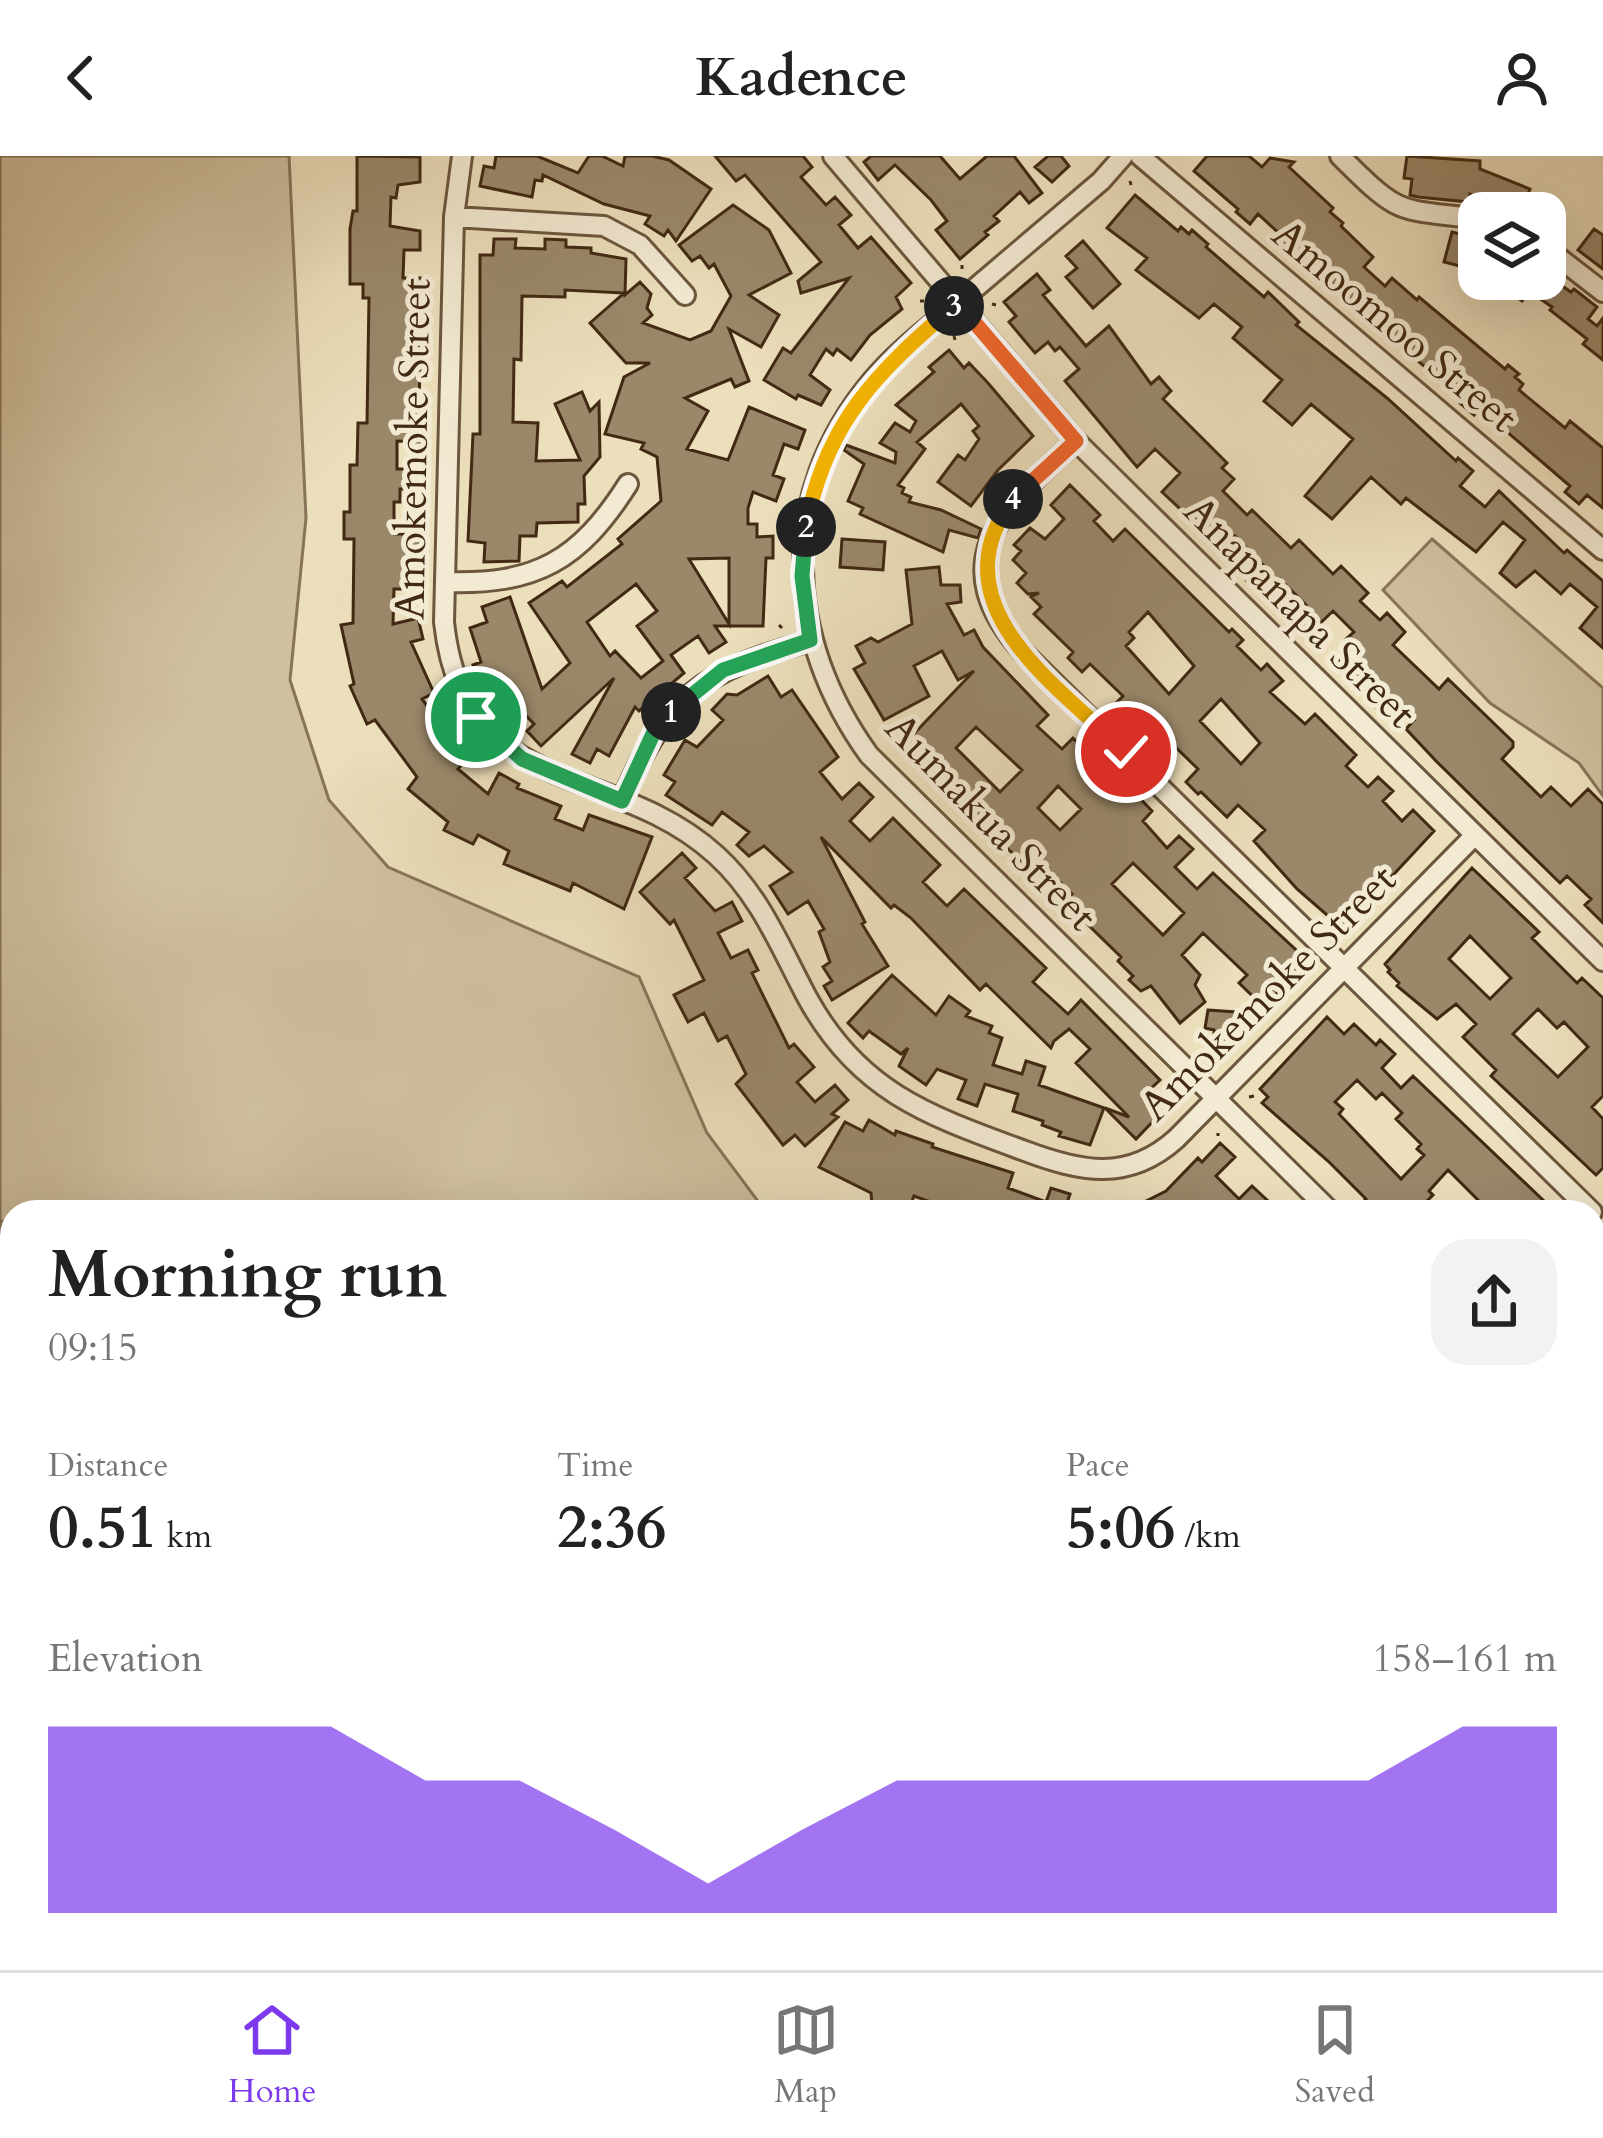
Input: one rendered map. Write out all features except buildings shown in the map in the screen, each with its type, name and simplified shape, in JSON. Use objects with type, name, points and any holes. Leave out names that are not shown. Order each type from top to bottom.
[{"type":"street","name":"Amokemoke Street","points":[[462,156],[454,217],[445,582],[447,650],[454,676],[476,717],[522,759],[680,827],[740,879],[771,923],[808,999],[837,1042],[877,1084],[930,1116],[1058,1163],[1101,1172],[1120,1170],[1163,1150],[1475,835]]},
{"type":"street","points":[[833,156],[958,303]]},
{"type":"street","name":"Aumakua Street","points":[[1123,156],[1101,181],[874,379],[830,445],[811,499],[803,548],[810,640],[836,705],[869,755],[1319,1200]]},
{"type":"street","name":"Amoomoo Street","points":[[1140,156],[1603,550]]},
{"type":"street","points":[[1340,156],[1383,200],[1398,208],[1458,216]]},
{"type":"street","points":[[454,217],[604,226],[640,245],[685,295]]},
{"type":"street","points":[[1566,263],[1603,292]]},
{"type":"street","name":"Anapanapa Street","points":[[958,303],[1076,441],[1603,961]]},
{"type":"street","points":[[1076,441],[1016,495],[993,530],[986,565],[998,619],[1023,652],[1581,1200]]},
{"type":"street","points":[[445,582],[497,583],[539,570],[602,526],[628,484]]},
{"type":"street","points":[[622,801],[653,734],[687,696],[723,670],[810,640]]},
{"type":"shaded area","points":[[0,156],[289,156],[306,518],[290,680],[329,800],[388,867],[639,977],[707,1133],[757,1200],[0,1200]]},
{"type":"shaded area","points":[[1432,539],[1603,688],[1603,796],[1579,763],[1490,703],[1383,590]]},
{"type":"route","points":[[476,717],[522,759],[622,801],[653,734],[687,696],[723,670],[810,640],[803,548],[811,499],[830,445],[874,379],[958,303],[1076,441],[1016,495],[993,530],[986,565],[991,601],[998,619],[1023,652],[1126,752]]}]
